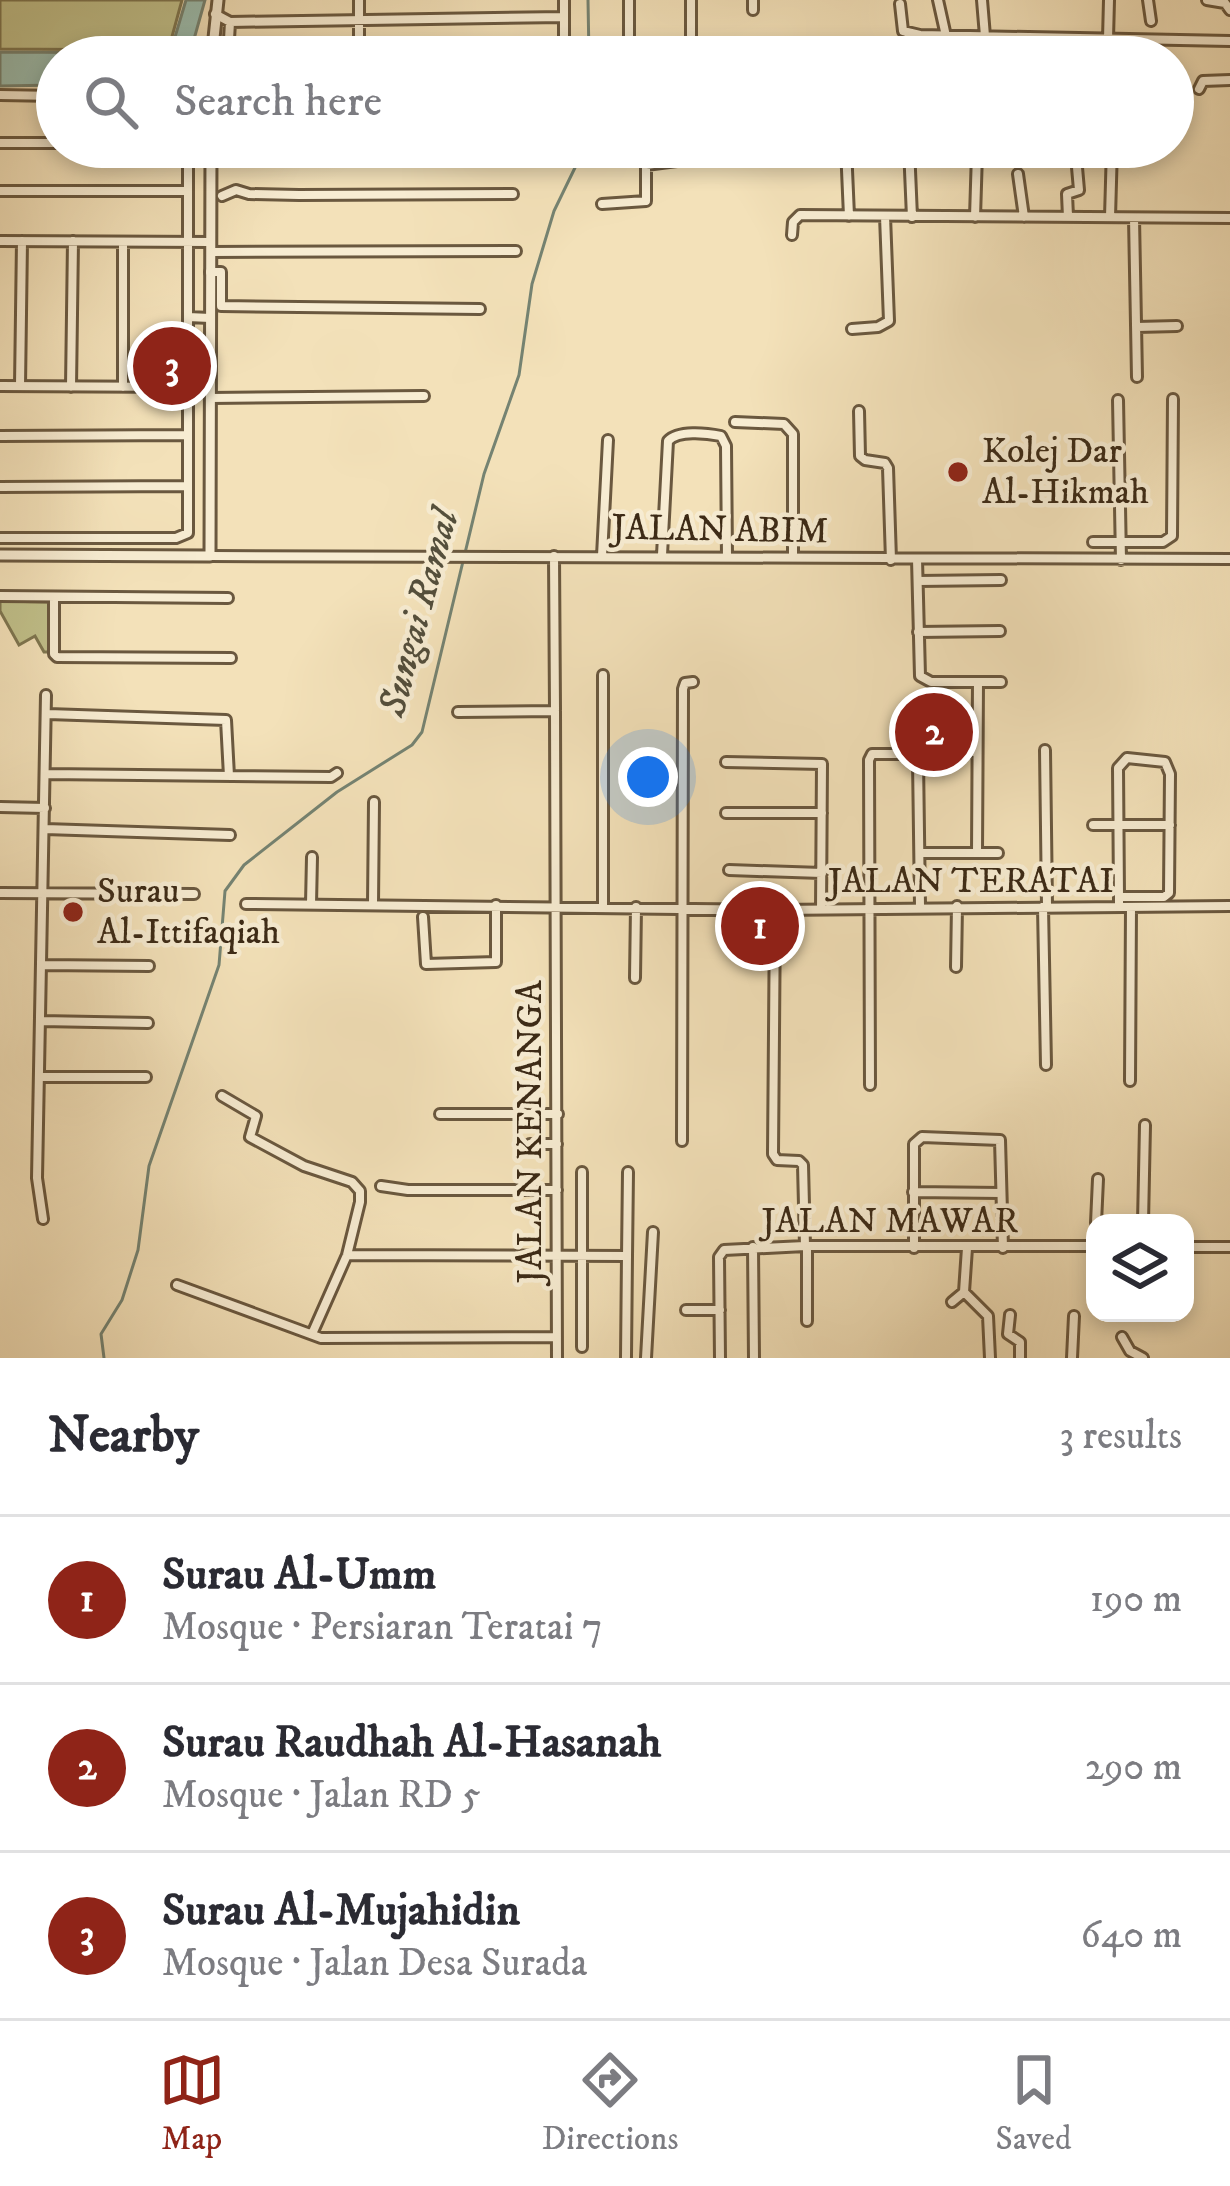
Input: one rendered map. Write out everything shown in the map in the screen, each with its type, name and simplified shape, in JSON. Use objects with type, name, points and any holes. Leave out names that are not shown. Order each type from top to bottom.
[{"type":"street","points":[[213,36],[218,0]]},
{"type":"street","points":[[359,0],[359,36]]},
{"type":"street","points":[[564,0],[564,36]]},
{"type":"street","points":[[629,0],[629,36]]},
{"type":"street","points":[[691,0],[691,36]]},
{"type":"street","points":[[938,0],[946,36]]},
{"type":"street","points":[[900,4],[900,26],[909,33],[987,36],[982,0]]},
{"type":"street","points":[[1109,0],[1109,36]]},
{"type":"street","points":[[1148,0],[1151,21]]},
{"type":"street","points":[[1207,0],[1225,3],[1230,22]]},
{"type":"street","points":[[214,14],[230,22],[564,17]]},
{"type":"street","points":[[229,36],[230,22]]},
{"type":"street","points":[[1194,40],[1230,41]]},
{"type":"street","points":[[1199,89],[1203,81],[1230,80]]},
{"type":"street","points":[[0,95],[36,96]]},
{"type":"street","points":[[0,142],[36,143]]},
{"type":"street","points":[[0,538],[176,538],[189,530],[188,168]]},
{"type":"street","points":[[0,555],[210,556],[213,168]]},
{"type":"street","points":[[602,204],[644,203],[646,168]]},
{"type":"street","points":[[847,168],[849,216]]},
{"type":"street","points":[[910,168],[913,217]]},
{"type":"street","points":[[975,217],[977,168]]},
{"type":"street","points":[[1068,217],[1067,194],[1079,190],[1077,168]]},
{"type":"street","points":[[1109,217],[1111,168]]},
{"type":"street","points":[[1018,174],[1024,217]]},
{"type":"street","points":[[0,191],[188,191]]},
{"type":"street","points":[[216,196],[236,200],[249,194],[513,194]]},
{"type":"street","points":[[792,235],[793,222],[800,214],[1230,218]]},
{"type":"street","points":[[852,329],[889,321],[884,216]]},
{"type":"street","points":[[1134,218],[1137,377]]},
{"type":"street","points":[[0,241],[516,251]]},
{"type":"street","points":[[20,386],[22,241]]},
{"type":"street","points":[[71,387],[73,242]]},
{"type":"street","points":[[123,242],[123,387]]},
{"type":"street","points":[[210,272],[221,272],[221,306],[480,309]]},
{"type":"street","points":[[188,317],[210,318]]},
{"type":"street","points":[[1137,326],[1177,326]]},
{"type":"street","points":[[0,386],[188,387]]},
{"type":"street","points":[[210,398],[424,396]]},
{"type":"street","points":[[1093,542],[1163,542],[1172,536],[1173,399]]},
{"type":"street","points":[[1118,400],[1121,560]]},
{"type":"street","points":[[859,411],[860,456],[885,463],[889,472],[892,560]]},
{"type":"street","points":[[736,422],[784,424],[793,434],[793,556]]},
{"type":"street","points":[[662,555],[668,441],[676,434],[711,434],[725,441],[727,557]]},
{"type":"street","points":[[0,436],[188,436]]},
{"type":"street","points":[[602,556],[608,440]]},
{"type":"street","points":[[0,487],[188,486]]},
{"type":"street","name":"JALAN ABIM","points":[[210,556],[1230,559]]},
{"type":"street","name":"JALAN KENANGA","points":[[554,556],[557,1358]]},
{"type":"street","points":[[917,559],[920,676],[931,682],[1001,682]]},
{"type":"street","points":[[918,581],[1001,580]]},
{"type":"street","points":[[2,596],[229,598]]},
{"type":"street","points":[[54,597],[54,654],[62,658],[230,658]]},
{"type":"street","points":[[918,632],[1000,631]]},
{"type":"street","points":[[604,675],[604,907]]},
{"type":"street","points":[[682,1141],[683,689],[685,682],[693,682]]},
{"type":"street","points":[[976,853],[978,682]]},
{"type":"street","points":[[43,1219],[37,1178],[46,695]]},
{"type":"street","points":[[458,712],[555,711]]},
{"type":"street","points":[[48,714],[226,720],[229,776]]},
{"type":"street","points":[[1046,750],[1046,1065]]},
{"type":"street","points":[[920,906],[918,760],[924,754],[977,752]]},
{"type":"street","points":[[870,1085],[869,756],[907,754]]},
{"type":"street","points":[[1127,758],[1165,762],[1170,774],[1168,896],[1119,902],[1118,825],[1118,768],[1127,758]]},
{"type":"street","points":[[726,762],[822,764],[821,909]]},
{"type":"street","points":[[46,774],[331,777],[337,773]]},
{"type":"street","points":[[373,904],[374,802]]},
{"type":"street","points":[[0,808],[45,808]]},
{"type":"street","points":[[726,813],[822,813]]},
{"type":"street","points":[[1093,825],[1170,825]]},
{"type":"street","points":[[45,829],[230,836]]},
{"type":"street","points":[[920,853],[998,853]]},
{"type":"street","points":[[311,904],[312,857]]},
{"type":"street","points":[[729,870],[822,873]]},
{"type":"street","points":[[0,893],[194,894]]},
{"type":"street","name":"JALAN TERATAI","points":[[247,904],[775,910],[1119,902],[1131,907],[1230,906]]},
{"type":"street","points":[[423,917],[426,964],[496,962],[496,905]]},
{"type":"street","points":[[956,967],[957,906]]},
{"type":"street","points":[[635,978],[636,907]]},
{"type":"street","points":[[1130,1081],[1131,907]]},
{"type":"street","points":[[775,910],[773,1154],[777,1160],[802,1165],[807,1322]]},
{"type":"street","points":[[41,964],[149,966]]},
{"type":"street","points":[[41,1021],[148,1023]]},
{"type":"street","points":[[39,1077],[146,1077]]},
{"type":"street","points":[[222,1096],[256,1116],[250,1136],[304,1166],[358,1187],[361,1202],[347,1255],[312,1334]]},
{"type":"street","points":[[440,1114],[557,1114]]},
{"type":"street","points":[[1143,1214],[1144,1125]]},
{"type":"street","points":[[914,1248],[914,1144],[922,1137],[995,1138],[1001,1143],[1003,1248]]},
{"type":"street","points":[[530,1144],[557,1144]]},
{"type":"street","points":[[582,1172],[582,1347]]},
{"type":"street","points":[[626,1357],[628,1172]]},
{"type":"street","points":[[1096,1214],[1098,1179]]},
{"type":"street","points":[[380,1186],[557,1190]]},
{"type":"street","points":[[913,1192],[1001,1193]]},
{"type":"street","points":[[646,1358],[653,1232]]},
{"type":"street","name":"JALAN MAWAR","points":[[720,1358],[720,1253],[724,1250],[1086,1246]]},
{"type":"street","points":[[1194,1246],[1230,1247]]},
{"type":"street","points":[[753,1247],[754,1358]]},
{"type":"street","points":[[952,1302],[964,1292],[967,1248]]},
{"type":"street","points":[[347,1255],[628,1256]]},
{"type":"street","points":[[177,1285],[321,1338],[557,1337]]},
{"type":"street","points":[[964,1292],[988,1316],[990,1358]]},
{"type":"street","points":[[686,1310],[720,1310]]},
{"type":"street","points":[[1010,1315],[1008,1334],[1020,1342],[1020,1358]]},
{"type":"street","points":[[1072,1358],[1074,1316]]},
{"type":"street","points":[[1122,1337],[1130,1351],[1144,1358]]},
{"type":"green space","points":[[0,0],[182,0],[172,36],[36,36],[36,49],[0,49]]},
{"type":"green space","points":[[0,601],[49,602],[51,652],[44,652],[35,636],[19,645],[0,611]]},
{"type":"shaded area","points":[[186,0],[205,0],[195,36],[175,36]]},
{"type":"shaded area","points":[[0,52],[36,52],[36,85],[0,86]]},
{"type":"waterway","name":"Sungai Ramal","points":[[588,0],[589,36]]},
{"type":"waterway","name":"Sungai Ramal","points":[[104,1358],[101,1334],[122,1300],[138,1250],[149,1166],[219,965],[225,891],[244,865],[337,792],[412,745],[422,732],[484,474],[519,375],[532,284],[554,211],[575,168]]},
{"type":"place","name":"Surau Al-Mujahidin","points":[[172,366]]},
{"type":"place","name":"Kolej Dar Al-Hikmah","points":[[958,472]]},
{"type":"place","name":"Surau Raudhah Al-Hasanah","points":[[934,732]]},
{"type":"place","name":"Surau Al-Ittifaqiah","points":[[73,912]]},
{"type":"place","name":"Surau Al-Umm","points":[[760,926]]}]
